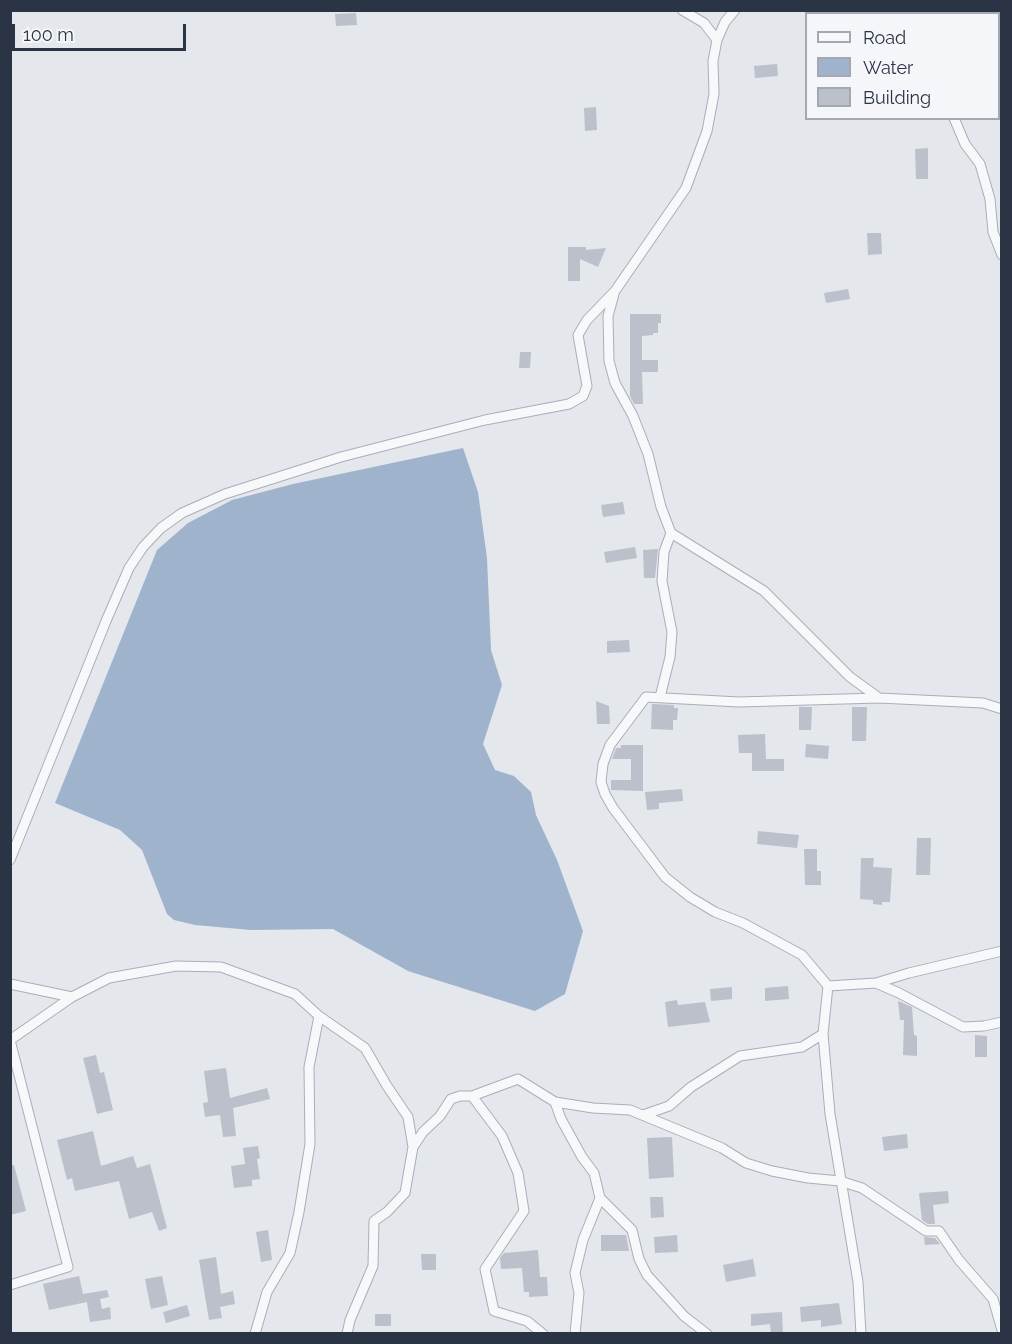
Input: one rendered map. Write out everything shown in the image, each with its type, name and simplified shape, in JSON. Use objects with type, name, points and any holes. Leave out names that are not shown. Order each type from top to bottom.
[{"type":"street","points":[[682,10],[704,23],[717,40]]},
{"type":"street","points":[[10,860],[129,568],[143,547],[161,528],[182,513],[225,494],[341,457],[485,420],[569,404],[583,396],[587,386],[578,334],[587,320],[615,291],[686,188],[707,131],[714,94],[713,61],[717,40],[725,22],[735,10]]},
{"type":"street","points":[[955,120],[965,144],[980,164],[990,199],[993,232],[1002,255]]},
{"type":"street","points":[[615,291],[608,316],[609,361],[615,383],[633,416],[648,454],[661,507],[671,532],[764,591],[850,677],[879,698]]},
{"type":"street","points":[[660,697],[670,657],[672,632],[662,581],[664,552],[671,532]]},
{"type":"street","points":[[861,1334],[858,1282],[830,1114],[823,1034],[828,986],[802,955],[743,923],[716,912],[690,897],[665,878],[604,794],[601,782],[603,764],[610,745],[646,697],[738,702],[879,698],[983,703],[1002,709]]},
{"type":"street","points":[[828,986],[876,983],[1002,951]]},
{"type":"street","points":[[10,1285],[68,1267],[10,1040],[72,997],[109,978],[176,966],[221,967],[273,984],[295,994],[319,1016],[365,1048],[408,1117],[413,1147],[405,1193],[387,1212],[374,1221],[373,1266],[350,1320],[347,1334]]},
{"type":"street","points":[[876,983],[908,997],[963,1027],[1002,1022]]},
{"type":"street","points":[[10,984],[72,997]]},
{"type":"street","points":[[255,1334],[267,1292],[290,1253],[299,1212],[310,1144],[309,1067],[319,1016]]},
{"type":"street","points":[[643,1116],[669,1106],[691,1087],[740,1056],[802,1047],[823,1034]]},
{"type":"street","points":[[413,1147],[423,1132],[440,1116],[451,1099],[472,1096],[518,1079],[555,1102],[593,1108],[630,1110],[722,1148],[746,1163],[772,1171],[840,1181],[862,1188],[926,1231],[939,1231],[959,1260],[993,1299],[1002,1330]]},
{"type":"street","points":[[472,1096],[502,1136],[518,1173],[524,1212],[485,1269],[494,1311],[527,1321],[543,1334]]},
{"type":"street","points":[[555,1102],[561,1119],[582,1157],[594,1173],[600,1198],[632,1230],[639,1260],[647,1275],[684,1316],[707,1334]]},
{"type":"street","points":[[575,1334],[579,1293],[575,1272],[583,1240],[600,1198]]},
{"type":"water","points":[[463,448],[478,492],[487,558],[491,650],[502,685],[483,744],[495,770],[514,776],[531,792],[536,815],[557,860],[583,931],[565,994],[535,1011],[408,971],[333,929],[251,930],[195,925],[174,920],[167,914],[142,850],[120,830],[55,803],[157,550],[188,523],[232,500],[293,484]]},
{"type":"building","points":[[356,13],[357,25],[336,26],[335,14]]},
{"type":"building","points":[[777,64],[778,76],[755,78],[754,66]]},
{"type":"building","points":[[596,107],[597,130],[585,131],[584,108]]},
{"type":"building","points":[[928,148],[928,179],[916,179],[915,149]]},
{"type":"building","points":[[867,233],[881,233],[882,254],[868,255]]},
{"type":"building","points":[[568,247],[586,247],[586,250],[606,248],[598,267],[580,259],[580,281],[568,281]]},
{"type":"building","points":[[848,289],[850,299],[826,303],[824,293]]},
{"type":"building","points":[[630,314],[661,314],[658,333],[642,336],[642,360],[658,360],[658,372],[642,372],[643,404],[634,404],[630,396]]},
{"type":"building","points":[[520,352],[531,352],[530,368],[519,368]]},
{"type":"building","points":[[623,502],[625,514],[603,517],[601,505]]},
{"type":"building","points":[[635,547],[637,558],[606,563],[604,552]]},
{"type":"building","points":[[658,549],[655,578],[644,578],[643,550]]},
{"type":"building","points":[[629,640],[630,652],[607,653],[607,641]]},
{"type":"building","points":[[596,701],[609,706],[610,724],[597,724]]},
{"type":"building","points":[[652,704],[674,705],[674,708],[678,708],[677,720],[673,720],[673,730],[651,729]]},
{"type":"building","points":[[799,707],[812,707],[811,730],[799,730]]},
{"type":"building","points":[[852,707],[867,707],[866,741],[852,741]]},
{"type":"building","points":[[765,734],[766,759],[784,759],[784,771],[752,771],[752,753],[739,753],[738,735]]},
{"type":"building","points":[[806,744],[829,746],[828,759],[805,757]]},
{"type":"building","points":[[621,745],[643,745],[643,791],[611,790],[611,780],[631,780],[631,759],[612,759],[616,748],[621,748]]},
{"type":"building","points":[[682,789],[683,801],[659,803],[659,809],[647,810],[645,792]]},
{"type":"building","points":[[758,831],[799,835],[797,848],[757,844]]},
{"type":"building","points":[[917,838],[931,838],[930,875],[916,875]]},
{"type":"building","points":[[804,849],[817,849],[817,871],[821,871],[821,885],[805,885]]},
{"type":"building","points":[[861,858],[874,858],[873,867],[892,868],[890,902],[882,902],[882,905],[873,904],[873,900],[860,899]]},
{"type":"building","points":[[788,986],[789,999],[765,1001],[765,988]]},
{"type":"building","points":[[732,987],[732,999],[711,1001],[710,989]]},
{"type":"building","points":[[677,1000],[678,1005],[705,1002],[710,1022],[668,1027],[665,1002]]},
{"type":"building","points":[[898,1001],[912,1007],[914,1035],[917,1036],[917,1056],[903,1055],[904,1020],[900,1020]]},
{"type":"building","points":[[975,1035],[987,1036],[987,1057],[975,1057]]},
{"type":"building","points":[[96,1055],[100,1073],[104,1072],[113,1110],[97,1114],[83,1058]]},
{"type":"building","points":[[226,1068],[230,1098],[267,1088],[270,1099],[233,1108],[236,1136],[223,1137],[220,1115],[205,1117],[203,1103],[208,1102],[204,1071]]},
{"type":"building","points":[[93,1131],[101,1166],[133,1156],[137,1168],[150,1164],[167,1228],[159,1231],[152,1212],[129,1219],[119,1181],[75,1191],[72,1178],[67,1180],[57,1140]]},
{"type":"building","points":[[907,1134],[908,1148],[884,1151],[882,1137]]},
{"type":"building","points":[[672,1137],[674,1177],[649,1179],[647,1138]]},
{"type":"building","points":[[258,1146],[260,1179],[252,1180],[252,1186],[234,1188],[231,1166],[245,1164],[243,1148]]},
{"type":"building","points":[[14,1165],[26,1211],[10,1215],[10,1166]]},
{"type":"building","points":[[948,1191],[949,1203],[933,1205],[935,1224],[928,1224],[922,1220],[919,1193]]},
{"type":"building","points":[[650,1197],[663,1197],[664,1217],[651,1218]]},
{"type":"building","points":[[268,1230],[272,1260],[261,1262],[256,1232]]},
{"type":"building","points":[[601,1235],[626,1235],[629,1251],[601,1251]]},
{"type":"building","points":[[677,1235],[678,1252],[655,1253],[654,1237]]},
{"type":"building","points":[[924,1237],[935,1238],[940,1244],[925,1245]]},
{"type":"building","points":[[538,1250],[540,1277],[547,1277],[548,1296],[529,1297],[529,1292],[524,1292],[522,1268],[501,1269],[500,1258],[504,1253]]},
{"type":"building","points":[[421,1254],[436,1254],[436,1270],[422,1270]]},
{"type":"building","points":[[216,1257],[221,1294],[233,1291],[235,1304],[220,1307],[222,1318],[209,1320],[199,1260]]},
{"type":"building","points":[[753,1259],[756,1276],[726,1282],[723,1265]]},
{"type":"building","points":[[79,1276],[83,1294],[107,1290],[109,1297],[100,1299],[102,1309],[110,1307],[111,1319],[90,1322],[87,1302],[49,1310],[43,1284]]},
{"type":"building","points":[[162,1276],[168,1305],[151,1309],[145,1279]]},
{"type":"building","points":[[839,1303],[842,1324],[821,1327],[821,1320],[801,1322],[800,1307]]},
{"type":"building","points":[[187,1305],[190,1316],[166,1323],[163,1312]]},
{"type":"building","points":[[782,1312],[783,1334],[771,1334],[770,1324],[751,1326],[751,1314]]},
{"type":"building","points":[[375,1314],[391,1314],[391,1326],[375,1326]]}]
